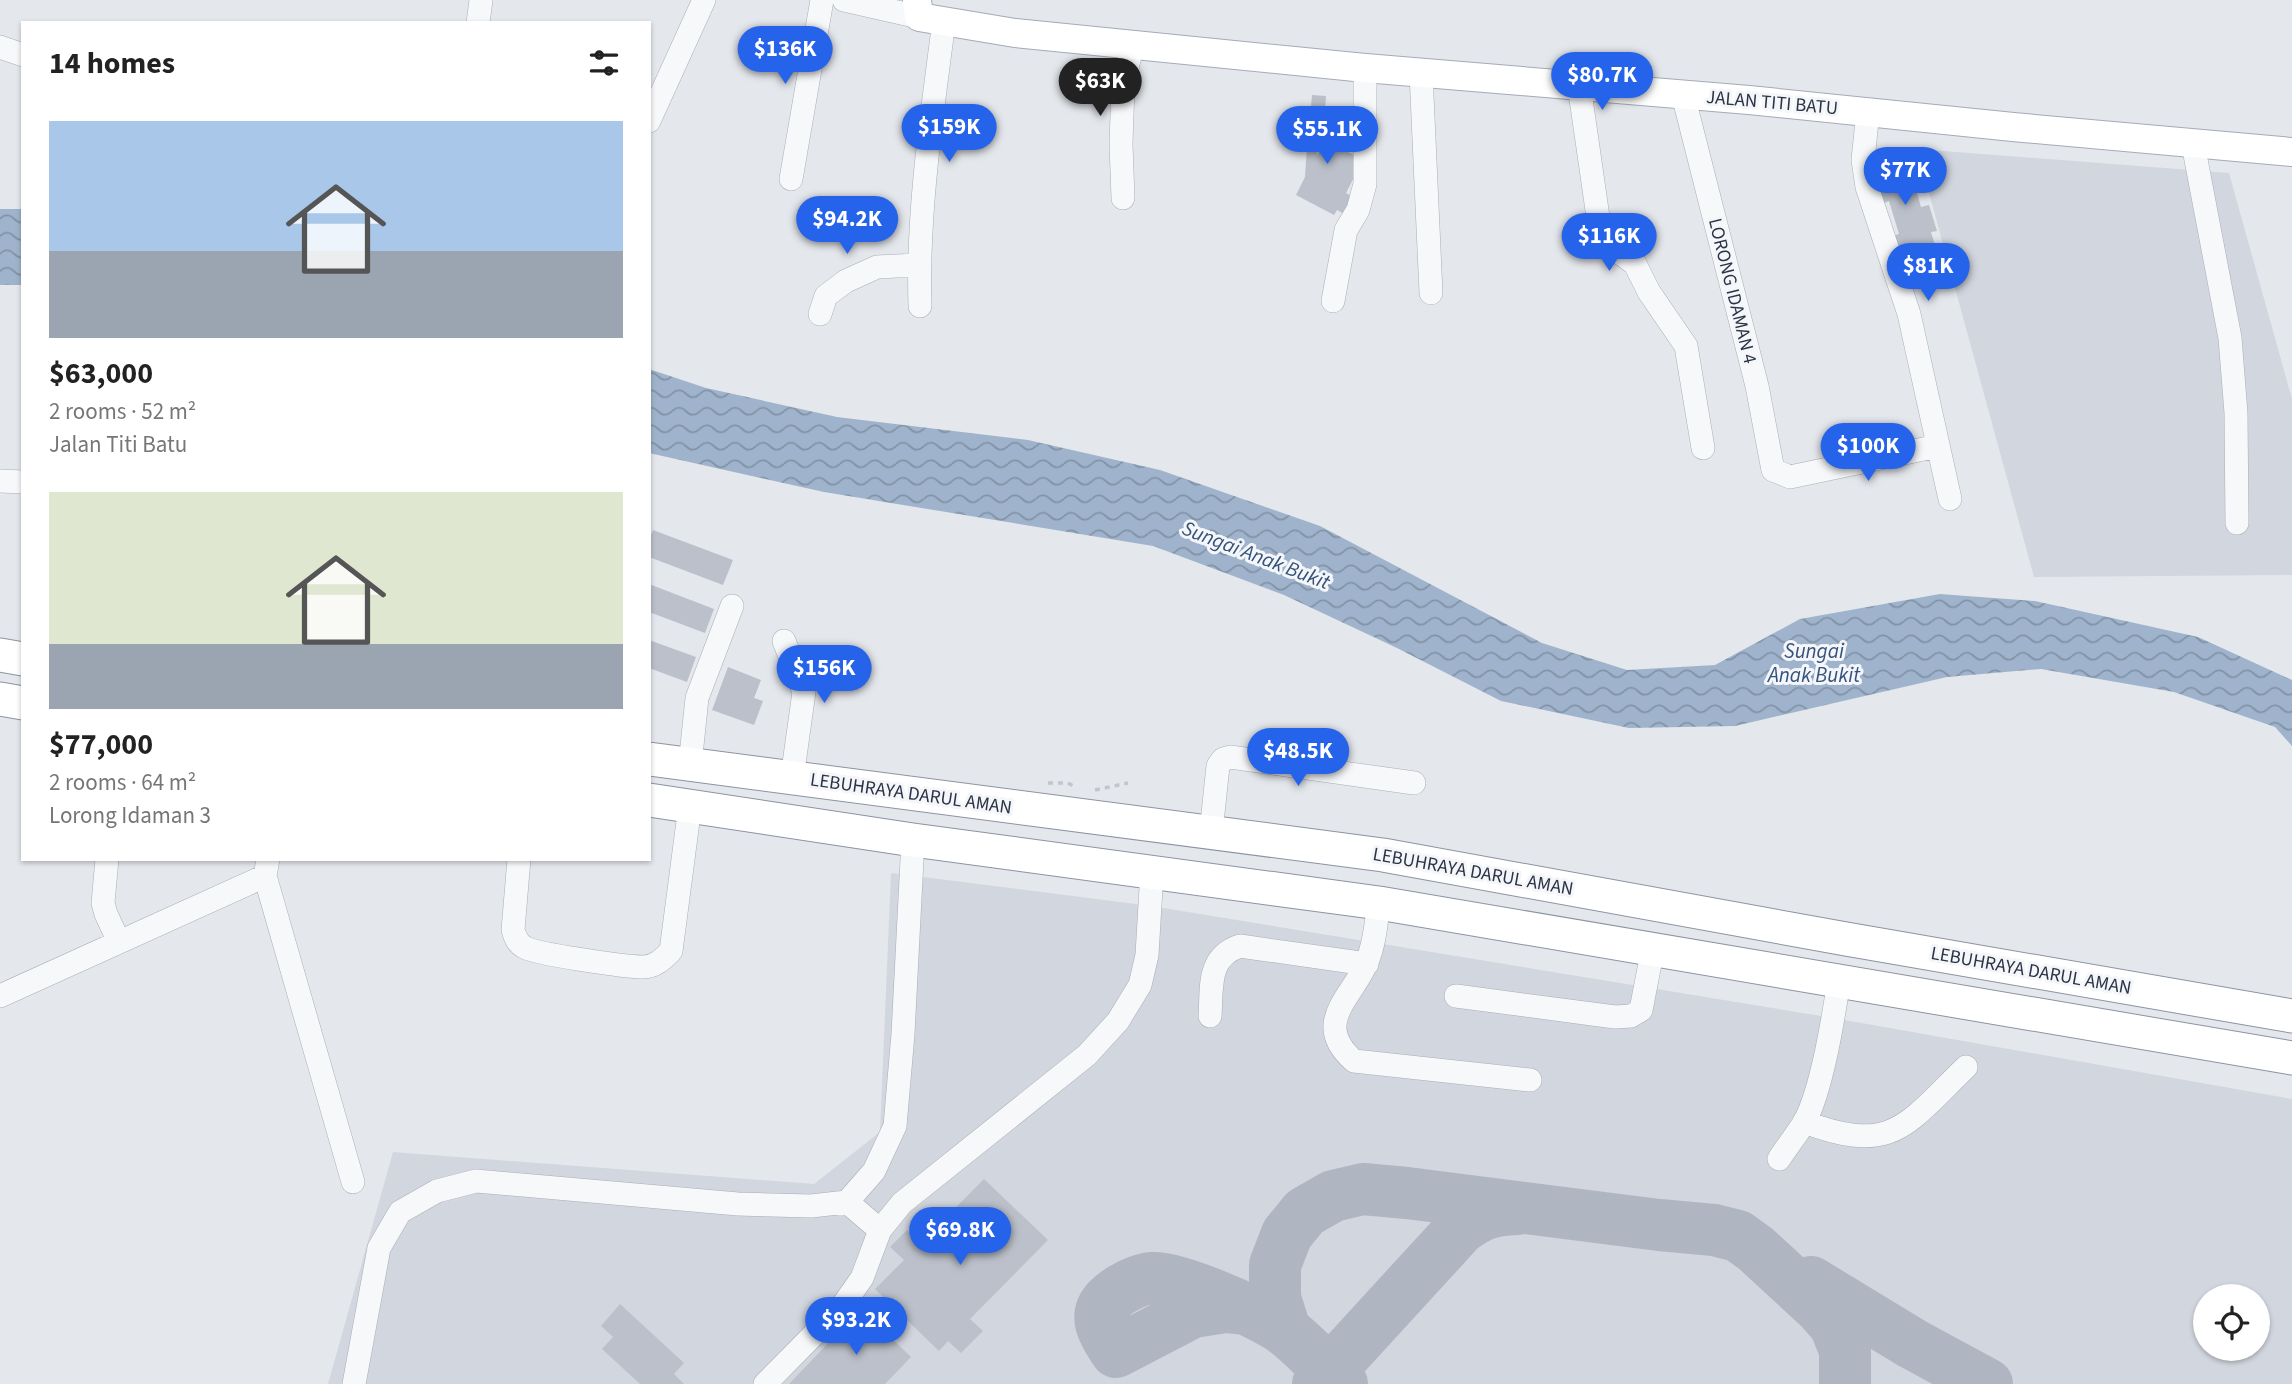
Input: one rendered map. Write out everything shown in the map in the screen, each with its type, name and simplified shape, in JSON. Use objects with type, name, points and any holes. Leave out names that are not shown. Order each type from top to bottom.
[{"type":"highway","points":[[0,655],[21,659]]},
{"type":"highway","points":[[0,699],[21,703]]},
{"type":"highway","name":"LEBUHRAYA DARUL AMAN","points":[[651,759],[1383,855],[2292,1016]]},
{"type":"highway","points":[[651,800],[913,840],[1379,903],[1653,947],[2292,1058]]},
{"type":"highway","points":[[1379,903],[1383,855]]},
{"type":"highway","points":[[1839,981],[1846,939]]},
{"type":"main road","name":"JALAN TITI BATU","points":[[927,12],[1015,33],[1365,68],[1868,111],[2292,152]]},
{"type":"street","points":[[478,21],[481,0]]},
{"type":"street","points":[[651,117],[704,0]]},
{"type":"street","points":[[791,180],[822,0]]},
{"type":"street","points":[[844,0],[927,12],[931,129],[918,265],[920,306]]},
{"type":"street","points":[[1123,198],[1123,85],[1133,43]]},
{"type":"street","points":[[0,47],[21,53]]},
{"type":"street","points":[[1334,301],[1346,230],[1358,210],[1365,184],[1365,68]]},
{"type":"street","points":[[1422,73],[1430,293]]},
{"type":"street","points":[[1579,85],[1600,231],[1605,242],[1635,264],[1649,292],[1686,346],[1703,448]]},
{"type":"street","name":"LORONG IDAMAN 4","points":[[1683,95],[1757,386],[1773,470],[1790,477],[1938,446]]},
{"type":"street","points":[[1868,111],[1863,159],[1867,187],[1909,314],[1950,499]]},
{"type":"street","points":[[2193,144],[2230,338],[2236,413],[2237,523]]},
{"type":"street","points":[[820,314],[826,296],[846,281],[877,267],[918,265]]},
{"type":"street","points":[[0,481],[21,482]]},
{"type":"street","points":[[690,765],[697,698],[732,606]]},
{"type":"street","points":[[784,641],[804,692],[792,778]]},
{"type":"street","points":[[1211,832],[1218,766],[1230,757],[1414,783]]},
{"type":"street","points":[[519,861],[513,929],[515,939],[525,948],[554,955],[645,967],[659,963],[671,951],[690,806]]},
{"type":"street","points":[[354,1384],[379,1248],[400,1212],[437,1191],[476,1181],[738,1204],[811,1206],[848,1202],[874,1171],[895,1126],[903,1034],[913,840]]},
{"type":"street","points":[[107,861],[103,903],[120,942]]},
{"type":"street","points":[[0,996],[120,942],[267,867],[353,1182]]},
{"type":"street","points":[[765,1384],[843,1305],[862,1278],[880,1230],[902,1203],[1087,1055],[1118,1021],[1140,985],[1147,955],[1152,871]]},
{"type":"street","points":[[1379,903],[1367,964],[1345,996],[1338,1013],[1335,1032],[1341,1050],[1354,1061],[1530,1080]]},
{"type":"street","points":[[1210,1016],[1214,972],[1218,959],[1229,950],[1240,946],[1367,964]]},
{"type":"street","points":[[1456,996],[1615,1017],[1631,1016],[1641,1010],[1653,947]]},
{"type":"street","points":[[1779,1159],[1804,1122],[1813,1100],[1839,981]]},
{"type":"street","points":[[1804,1122],[1836,1133],[1859,1137],[1884,1134],[1906,1125],[1966,1067]]},
{"type":"street","points":[[848,1202],[880,1230]]},
{"type":"shaded area","points":[[1917,149],[2229,173],[2292,399],[2292,575],[2034,577]]},
{"type":"shaded area","points":[[891,873],[1151,906],[1833,1018],[2292,1099],[2292,1384],[328,1384],[393,1152],[814,1184],[880,1132]]},
{"type":"water","points":[[0,209],[21,209],[21,285],[0,285]]},
{"type":"water","name":"Sungai Anak Bukit","points":[[651,370],[706,388],[837,417],[1028,440],[1160,470],[1320,526],[1542,643],[1627,670],[1715,665],[1800,619],[1940,594],[2035,601],[2198,637],[2292,680],[2292,746],[2275,727],[2174,692],[2041,669],[1947,677],[1735,726],[1629,728],[1501,701],[1284,595],[1153,546],[824,492],[651,453]]},
{"type":"building","points":[[1312,95],[1326,96],[1324,125],[1331,126],[1329,144],[1322,143],[1322,148],[1317,148],[1317,156],[1319,151],[1326,155],[1333,144],[1363,160],[1346,193],[1355,198],[1346,215],[1337,210],[1334,215],[1296,195],[1305,177],[1307,147],[1301,146],[1301,141],[1308,142]]},
{"type":"building","points":[[1909,150],[1921,192],[1917,193],[1921,207],[1929,205],[1937,231],[1931,232],[1938,255],[1901,266],[1892,236],[1899,234],[1889,201],[1881,204],[1868,161]]},
{"type":"building","points":[[653,530],[733,560],[723,585],[651,558]]},
{"type":"building","points":[[651,585],[714,609],[705,633],[651,613]]},
{"type":"building","points":[[651,641],[696,657],[687,682],[651,669]]},
{"type":"building","points":[[728,667],[761,680],[754,698],[763,701],[754,725],[712,710]]},
{"type":"building","points":[[984,1179],[1048,1240],[970,1319],[983,1331],[961,1353],[948,1341],[939,1351],[875,1289],[904,1260],[890,1247],[907,1230],[921,1243]]},
{"type":"building","points":[[620,1304],[684,1363],[674,1374],[684,1384],[640,1384],[602,1349],[613,1337],[601,1326]]},
{"type":"building","points":[[861,1309],[911,1357],[885,1384],[789,1384]]},
{"type":"taxiway","points":[[1285,1330],[1275,1298],[1275,1265],[1287,1234],[1305,1212],[1333,1196],[1363,1189],[1407,1193],[1714,1230],[1738,1236],[1756,1249],[1835,1325],[1845,1350],[1845,1384]]},
{"type":"taxiway","points":[[1318,1384],[1461,1228],[1488,1213],[1517,1209]]},
{"type":"taxiway","points":[[1245,1309],[1225,1307],[1193,1312],[1116,1352],[1104,1333],[1100,1319],[1109,1299],[1135,1282],[1152,1278],[1181,1283],[1221,1298],[1261,1316],[1276,1325],[1302,1344],[1342,1384]]},
{"type":"taxiway","points":[[1811,1282],[1913,1344],[1987,1384]]}]
